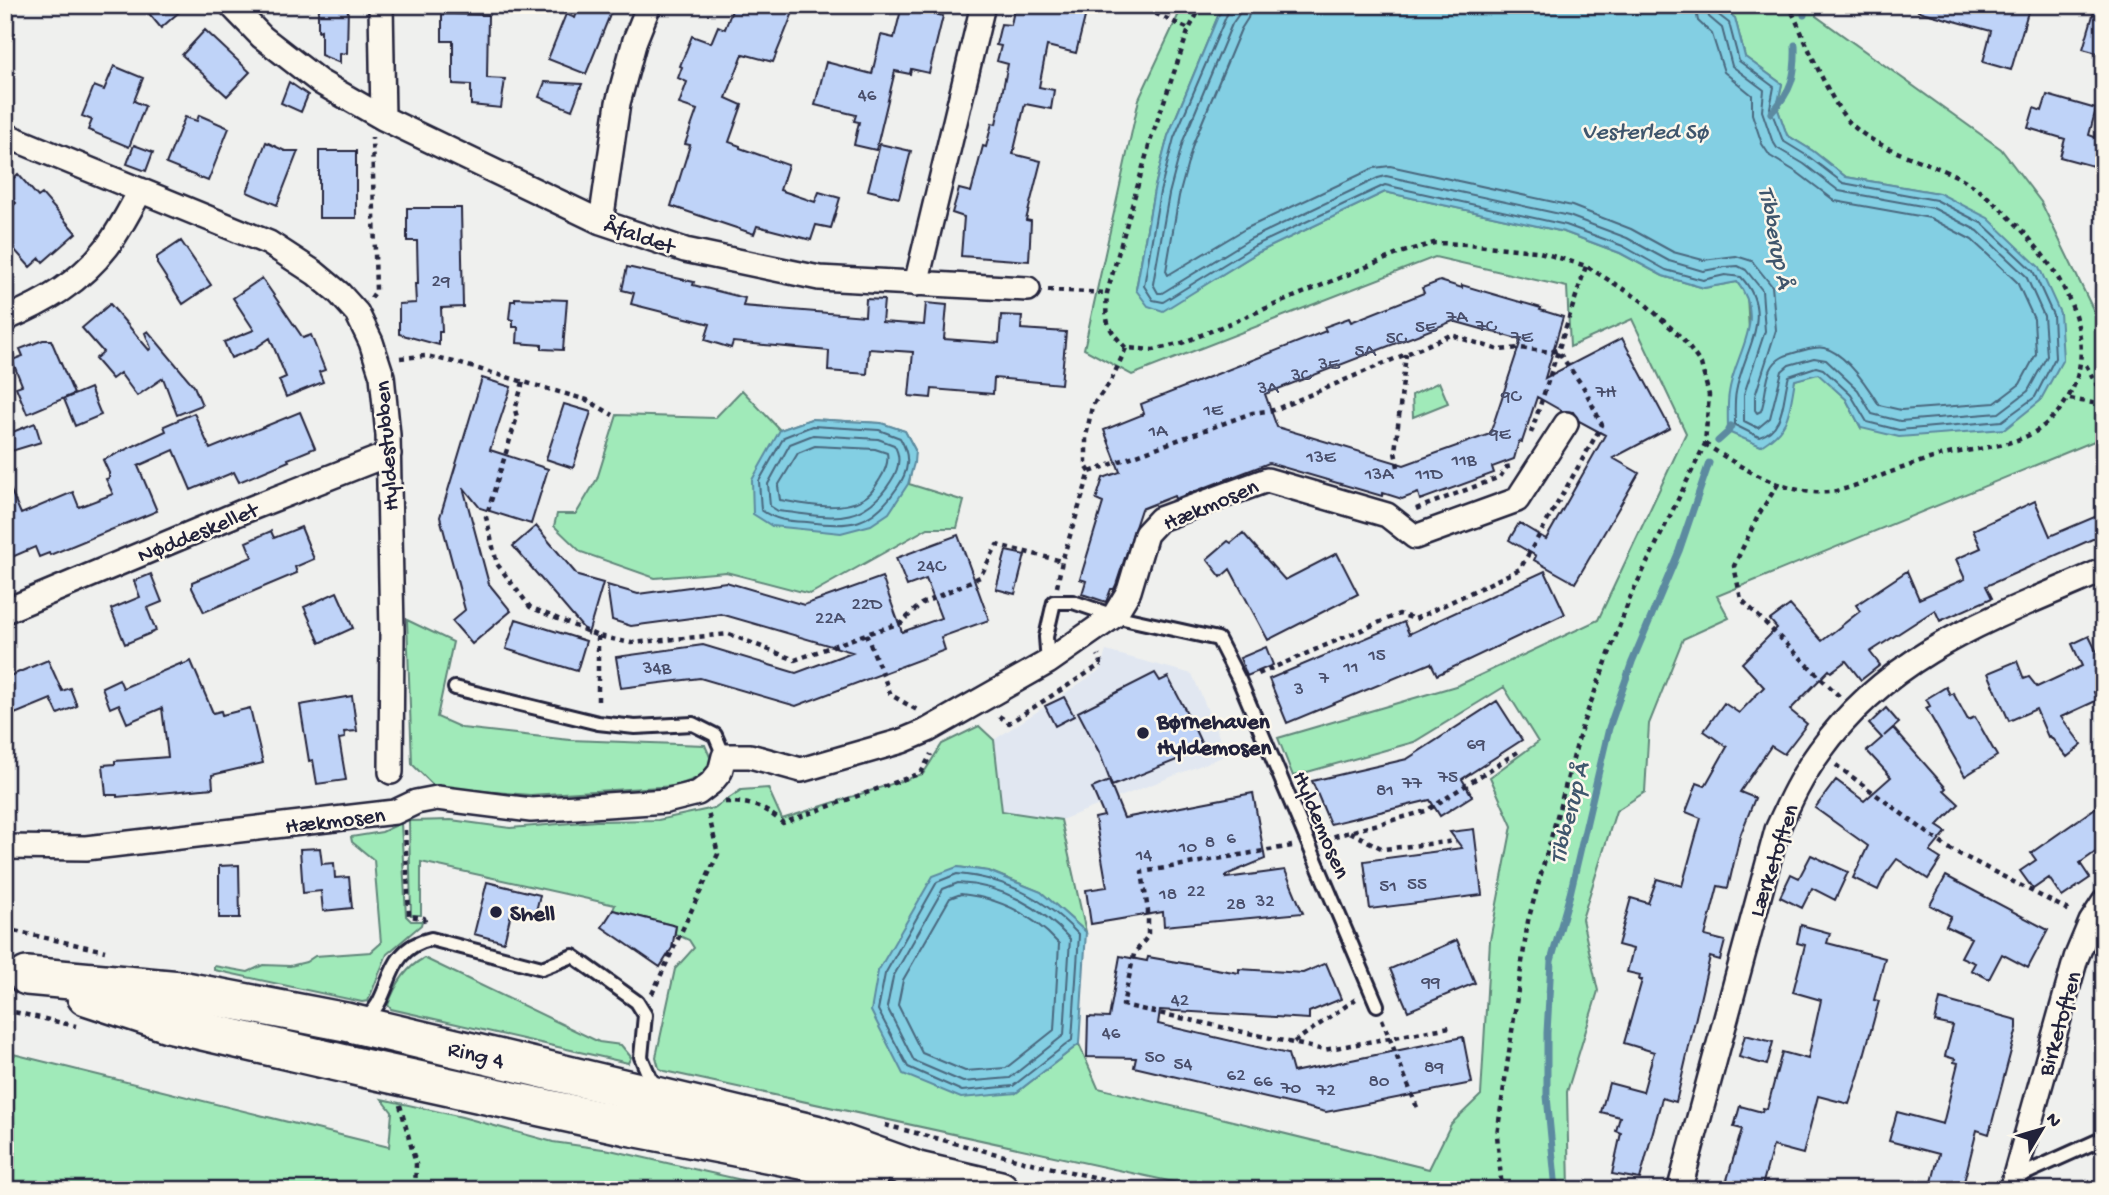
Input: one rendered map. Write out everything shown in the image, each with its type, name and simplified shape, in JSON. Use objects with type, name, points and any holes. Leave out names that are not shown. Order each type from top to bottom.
[{"type":"main road","name":"Ring 4","points":[[16,973],[180,990],[346,1022],[815,1134],[918,1171],[1000,1190]]},
{"type":"main road","name":"Ring 4","points":[[16,973],[168,1023],[627,1126],[843,1168],[918,1171]]},
{"type":"street","name":"Åfaldet","points":[[231,5],[262,37],[320,82],[377,115],[601,222],[685,250],[819,278],[1028,289]]},
{"type":"street","points":[[377,115],[382,5]]},
{"type":"street","points":[[601,222],[618,103],[635,40],[649,5]]},
{"type":"street","points":[[916,284],[983,5]]},
{"type":"street","name":"Hyldestubben","points":[[5,135],[269,243],[315,273],[357,313],[371,342],[382,376],[389,454],[391,772]]},
{"type":"street","points":[[5,318],[43,303],[80,277],[108,246],[141,190]]},
{"type":"street","name":"Hækmosen","points":[[724,756],[750,756],[801,770],[902,741],[928,730],[1048,662],[1114,616],[1129,591],[1146,534],[1160,519],[1267,480],[1387,515],[1415,537],[1517,500],[1566,424]]},
{"type":"street","name":"Nøddeskellet","points":[[5,611],[244,511],[389,454]]},
{"type":"street","name":"Lærketoften","points":[[1681,1184],[1777,830],[1795,790],[1819,752],[1853,710],[1886,680],[1922,654],[1961,632],[2104,570]]},
{"type":"street","points":[[698,793],[720,772],[724,756]]},
{"type":"street","name":"Hækmosen","points":[[5,848],[86,848],[395,812],[416,802],[437,798],[531,810],[666,801],[698,793]]},
{"type":"street","name":"Birketoften","points":[[2013,1184],[2076,958],[2091,922],[2104,902]]},
{"type":"lane","name":"Hyldemosen","points":[[1054,602],[1073,602],[1114,616],[1217,639],[1240,682],[1377,1005]]},
{"type":"lane","points":[[1048,662],[1046,637],[1054,602]]},
{"type":"lane","points":[[455,688],[598,723],[635,727],[693,724],[715,735],[724,756]]},
{"type":"lane","points":[[346,1022],[370,1015],[378,1004],[396,962],[416,945],[431,939],[542,968],[573,956],[637,1002],[645,1015],[643,1062],[655,1085],[671,1099]]},
{"type":"lane","points":[[2013,1184],[2104,1138]]},
{"type":"path","points":[[1137,5],[1189,29]]},
{"type":"path","points":[[1202,5],[1189,29],[1151,139],[1107,293],[1105,318],[1114,335],[1126,348],[1153,350],[1182,343],[1399,253],[1434,243],[1467,244],[1536,251],[1586,266],[1641,300],[1683,340],[1701,364],[1709,395],[1705,444],[1630,598],[1582,726],[1528,921],[1497,1135],[1502,1190]]},
{"type":"path","points":[[1791,5],[1834,99],[1850,123],[1873,141],[1968,183],[1999,207],[2043,252],[2065,284],[2077,310],[2086,364],[2104,398]]},
{"type":"path","points":[[371,299],[376,291],[377,115]]},
{"type":"path","points":[[1529,443],[1586,266]]},
{"type":"path","points":[[1028,289],[1107,293]]},
{"type":"path","points":[[1090,472],[1251,412],[1274,410],[1451,335],[1499,351],[1520,348],[1533,350]]},
{"type":"path","points":[[1090,472],[1086,466],[1086,437],[1092,406],[1111,382],[1126,348]]},
{"type":"path","points":[[1398,467],[1395,452],[1406,354]]},
{"type":"path","points":[[377,360],[426,356],[454,362],[587,400],[613,415]]},
{"type":"path","points":[[1705,444],[1724,457],[1778,484],[1807,491],[1836,491],[1937,457],[2012,441],[2038,430],[2070,399],[2086,364]]},
{"type":"path","points":[[523,382],[514,410],[517,417],[486,517],[497,564],[530,607],[598,636],[631,643],[729,634],[796,660],[901,623],[921,604],[980,578],[997,545],[1062,561]]},
{"type":"path","points":[[2070,399],[2104,405]]},
{"type":"path","points":[[1387,515],[1391,502],[1416,509],[1500,477],[1507,467],[1522,459]]},
{"type":"path","points":[[1054,602],[1062,561],[1090,472]]},
{"type":"path","points":[[1778,484],[1759,514],[1734,566],[1741,599],[1853,710]]},
{"type":"path","points":[[866,634],[891,695],[916,708],[928,730]]},
{"type":"path","points":[[598,636],[598,723]]},
{"type":"path","points":[[1450,1027],[1324,1050],[1123,1004],[1134,954],[1148,936],[1142,872],[1308,843],[1426,811],[1519,751]]},
{"type":"path","points":[[1819,752],[1948,848],[2091,922]]},
{"type":"path","points":[[645,1015],[656,983],[718,854],[706,806],[698,793]]},
{"type":"path","points":[[395,812],[405,823],[409,916],[424,918]]},
{"type":"path","points":[[1349,832],[1383,849],[1457,841]]},
{"type":"path","points":[[1293,1043],[1370,989]]},
{"type":"path","points":[[1377,1005],[1418,1110]]},
{"type":"path","points":[[398,1099],[416,1164],[415,1190]]},
{"type":"shaded area","points":[[1106,651],[1192,674],[1227,755],[1061,820],[1002,811],[994,740],[1100,670]]},
{"type":"green space","points":[[1183,5],[1226,5],[1218,16],[1168,136],[1154,190],[1136,289],[1163,310],[1257,253],[1385,192],[1564,232],[1620,253],[1663,276],[1704,288],[1737,282],[1747,295],[1749,331],[1794,384],[1795,380],[1818,373],[1846,399],[1861,428],[1938,193],[1846,177],[1787,135],[1777,107],[1782,84],[1745,57],[1735,18],[1718,5],[1819,5],[1816,16],[2001,149],[2041,202],[2104,332],[2104,437],[1717,596],[1729,618],[1683,639],[1649,724],[1645,792],[1616,811],[1582,919],[1598,991],[1567,1092],[1569,1190],[1210,1190],[664,1071],[659,1068],[656,1057],[675,969],[694,948],[689,940],[675,934],[676,926],[613,910],[615,905],[421,862],[421,915],[411,915],[409,821],[451,820],[510,828],[596,821],[658,820],[714,808],[741,790],[768,788],[782,819],[923,774],[942,744],[979,726],[994,740],[1002,811],[1061,820],[1086,932],[1041,892],[989,871],[957,867],[1016,1093],[1079,1044],[1098,1088],[1429,1169],[1451,1124],[1481,1095],[1490,940],[1512,826],[1490,777],[1538,742],[1504,687],[1414,742],[1293,776],[1278,738],[1459,685],[1598,620],[1686,433],[1632,319],[1570,347],[1567,287],[1435,257],[1132,375],[1084,349],[1139,99]]},
{"type":"green space","points":[[1439,382],[1448,403],[1413,417],[1412,395]]},
{"type":"green space","points":[[742,390],[780,430],[811,419],[881,423],[905,431],[915,450],[909,484],[964,501],[957,528],[928,528],[810,594],[726,572],[655,578],[581,552],[554,526],[557,514],[576,514],[597,479],[617,415],[715,418]]},
{"type":"green space","points":[[407,620],[453,642],[437,717],[462,728],[570,740],[705,745],[716,771],[676,786],[530,795],[435,787],[412,764]]},
{"type":"green space","points":[[401,823],[406,916],[411,921],[422,921],[421,925],[387,954],[368,1001],[362,1002],[214,970],[214,966],[248,972],[263,965],[290,966],[306,962],[315,956],[371,952],[381,943],[374,860],[352,842],[351,837],[382,832]]},
{"type":"green space","points":[[424,958],[599,1042],[621,1045],[631,1057],[628,1063],[391,1009],[388,1005],[397,984],[411,967]]},
{"type":"green space","points":[[5,1052],[389,1147],[392,1112],[382,1099],[553,1142],[610,1150],[755,1183],[754,1190],[5,1190]]},
{"type":"water","name":"Vesterled Sø","points":[[1226,5],[1718,5],[1735,18],[1745,57],[1782,84],[1777,107],[1787,135],[1846,177],[1939,193],[1988,218],[2039,267],[2060,313],[2063,359],[2040,401],[2005,429],[1899,437],[1861,428],[1846,399],[1818,374],[1795,380],[1787,418],[1778,432],[1761,446],[1728,432],[1729,393],[1746,337],[1750,310],[1746,296],[1737,282],[1704,288],[1663,276],[1620,253],[1564,232],[1385,192],[1257,253],[1163,311],[1148,306],[1136,290],[1154,190],[1168,136],[1218,16]]},
{"type":"water","points":[[811,419],[881,423],[905,431],[915,450],[914,463],[908,484],[889,513],[871,525],[841,533],[772,526],[753,514],[752,480],[780,430]]},
{"type":"water","points":[[957,867],[988,871],[1041,892],[1086,932],[1079,1044],[1016,1093],[961,1098],[903,1074],[871,1011],[878,971],[933,876]]},
{"type":"building","points":[[142,5],[187,5],[161,28]]},
{"type":"building","points":[[321,5],[348,5],[347,53],[340,54],[340,63],[321,55],[318,13]]},
{"type":"building","points":[[580,5],[614,5],[586,74],[548,59],[566,14],[575,18]]},
{"type":"building","points":[[734,5],[796,5],[773,62],[743,54],[726,98],[742,105],[729,142],[788,165],[780,190],[815,202],[819,192],[840,198],[831,228],[816,225],[811,240],[757,226],[754,234],[671,206],[690,145],[685,144],[697,110],[679,104],[687,82],[678,78],[682,67],[680,66],[692,36],[711,43],[718,26],[725,29]]},
{"type":"building","points":[[1015,5],[1088,5],[1076,53],[1047,46],[1039,87],[1054,90],[1051,109],[1025,104],[1013,154],[1041,161],[1026,220],[1031,221],[1029,261],[961,256],[964,217],[952,213],[959,189],[971,192],[983,146],[986,147],[992,123],[996,124],[1008,64],[997,61],[1001,46],[996,45],[1001,24],[1011,25]]},
{"type":"building","points":[[1919,5],[2030,5],[2011,70],[1983,62],[1991,31],[1918,11]]},
{"type":"building","points":[[2096,5],[2104,5],[2104,42],[2101,54],[2083,49]]},
{"type":"building","points":[[902,6],[943,16],[929,73],[911,69],[910,74],[895,71],[876,150],[854,145],[859,122],[854,121],[856,115],[815,105],[826,62],[872,74],[881,35],[894,38]]},
{"type":"building","points":[[442,14],[488,15],[487,78],[505,79],[501,108],[471,105],[471,85],[453,84],[453,41],[442,41]]},
{"type":"building","points":[[205,30],[250,72],[227,96],[182,55]]},
{"type":"building","points":[[114,66],[143,78],[134,101],[145,106],[129,147],[88,130],[92,120],[82,116],[94,86],[104,90]]},
{"type":"building","points":[[289,82],[308,95],[301,112],[281,103]]},
{"type":"building","points":[[545,82],[582,84],[572,110],[539,97]]},
{"type":"building","points":[[2047,95],[2096,109],[2089,135],[2104,143],[2104,169],[2060,157],[2065,139],[2028,128],[2034,108],[2042,111]]},
{"type":"building","points":[[199,115],[229,128],[208,181],[166,164],[185,117],[197,121]]},
{"type":"building","points":[[266,142],[285,151],[298,151],[277,205],[247,192]]},
{"type":"building","points":[[880,144],[911,151],[899,198],[868,190]]},
{"type":"building","points":[[134,145],[153,152],[146,171],[127,164]]},
{"type":"building","points":[[319,151],[356,151],[356,218],[319,218]]},
{"type":"building","points":[[18,174],[38,197],[42,194],[76,233],[43,262],[40,258],[30,267],[5,239],[5,213],[16,203],[5,191],[5,186]]},
{"type":"building","points":[[407,208],[461,208],[463,307],[441,308],[442,332],[439,332],[439,345],[399,334],[399,304],[416,303],[415,284],[418,284],[417,241],[407,241]]},
{"type":"building","points":[[181,241],[211,285],[183,304],[157,264],[157,257]]},
{"type":"building","points":[[627,267],[694,282],[693,285],[745,298],[743,306],[865,316],[866,299],[884,300],[882,322],[924,325],[926,303],[947,305],[944,339],[999,343],[1001,315],[1022,316],[1021,329],[1066,332],[1061,384],[994,378],[993,394],[932,389],[931,398],[909,396],[913,352],[869,349],[867,374],[828,371],[829,351],[733,342],[731,348],[705,340],[710,324],[631,304],[634,293],[622,290]]},
{"type":"building","points":[[262,278],[303,338],[311,335],[325,370],[319,372],[323,382],[286,397],[279,380],[286,377],[270,338],[254,349],[231,358],[224,342],[254,330],[233,298]]},
{"type":"building","points":[[1440,281],[1462,288],[1462,285],[1563,317],[1545,378],[1622,338],[1670,428],[1613,458],[1639,473],[1575,583],[1534,560],[1536,556],[1509,540],[1519,523],[1546,539],[1605,435],[1579,421],[1573,412],[1562,411],[1537,397],[1514,459],[1492,467],[1494,473],[1420,500],[1418,493],[1402,499],[1383,493],[1382,496],[1269,463],[1141,509],[1116,585],[1111,589],[1106,602],[1082,594],[1086,581],[1080,579],[1103,503],[1096,500],[1103,478],[1120,472],[1104,430],[1144,414],[1141,404],[1326,331],[1324,327],[1349,318],[1351,322],[1424,293],[1422,288]],"holes":[[[1453,321],[1521,340],[1490,434],[1404,465],[1277,427],[1265,394]]]},
{"type":"building","points":[[515,298],[567,300],[563,350],[542,349],[542,345],[517,343],[518,327],[513,327],[513,320],[509,319],[511,301],[515,301]]},
{"type":"building","points":[[110,304],[149,350],[151,348],[145,333],[148,331],[194,386],[202,405],[177,415],[163,378],[137,396],[120,373],[112,379],[95,359],[103,352],[82,328]]},
{"type":"building","points":[[43,340],[51,340],[74,394],[27,414],[16,387],[22,385],[12,360],[23,356],[20,349]]},
{"type":"building","points":[[482,378],[511,387],[490,450],[548,469],[531,524],[480,508],[463,487],[489,584],[511,611],[472,644],[452,621],[465,610],[440,517]]},
{"type":"building","points":[[90,388],[101,415],[75,426],[64,399]]},
{"type":"building","points":[[564,404],[591,412],[573,468],[546,459]]},
{"type":"building","points":[[300,412],[315,448],[239,482],[234,472],[191,490],[174,450],[138,466],[157,511],[50,555],[49,553],[39,557],[35,547],[5,560],[5,477],[21,514],[73,492],[79,507],[113,494],[106,479],[109,478],[109,473],[103,460],[166,431],[164,426],[194,413],[210,449]]},
{"type":"building","points":[[35,423],[41,442],[5,453],[5,435]]},
{"type":"building","points":[[2035,501],[2050,536],[2104,513],[2104,534],[1986,586],[1992,598],[1940,621],[1935,610],[1870,652],[1880,665],[1861,680],[1846,661],[1831,672],[1829,670],[1790,710],[1807,724],[1784,754],[1771,746],[1740,792],[1755,798],[1740,836],[1728,888],[1718,886],[1705,936],[1725,941],[1720,960],[1710,957],[1676,1102],[1662,1098],[1640,1179],[1612,1174],[1621,1133],[1616,1131],[1620,1117],[1601,1112],[1609,1083],[1643,1092],[1654,1052],[1624,1043],[1642,980],[1639,980],[1640,975],[1627,972],[1633,949],[1618,945],[1631,898],[1648,903],[1657,879],[1682,886],[1701,818],[1686,812],[1697,783],[1705,786],[1727,747],[1704,731],[1724,703],[1739,713],[1764,687],[1742,663],[1777,628],[1770,620],[1790,605],[1822,641],[1860,611],[1856,605],[1907,571],[1919,599],[1965,579],[1956,559],[1981,548],[1973,530]]},
{"type":"building","points":[[536,526],[578,576],[603,583],[588,634],[513,546]]},
{"type":"building","points":[[301,527],[314,559],[295,567],[297,573],[204,612],[192,588],[192,582],[252,557],[246,542],[271,531],[274,538]]},
{"type":"building","points":[[1243,533],[1285,580],[1337,553],[1358,594],[1268,640],[1230,569],[1221,577],[1207,559],[1228,541],[1231,543]]},
{"type":"building","points":[[958,535],[989,620],[941,637],[945,650],[796,706],[700,678],[621,688],[616,657],[703,645],[796,673],[852,652],[721,614],[631,626],[612,620],[607,585],[638,594],[726,582],[804,605],[882,577],[902,632],[941,618],[926,579],[907,586],[896,558]]},
{"type":"building","points":[[1006,551],[1025,555],[1015,594],[996,589]]},
{"type":"building","points":[[1545,571],[1565,614],[1437,675],[1431,663],[1287,723],[1269,679],[1404,622],[1409,634]]},
{"type":"building","points":[[151,574],[162,602],[147,608],[156,631],[125,644],[111,609],[140,597],[134,581]]},
{"type":"building","points":[[337,592],[353,628],[320,643],[304,607]]},
{"type":"building","points":[[516,619],[586,641],[577,671],[506,649]]},
{"type":"building","points":[[2089,636],[2104,667],[2104,688],[2094,692],[2098,700],[2061,717],[2082,745],[2067,757],[2050,736],[2048,737],[2036,709],[2009,721],[1988,673],[2017,661],[2024,679],[2029,677],[2037,687],[2082,666],[2072,644]]},
{"type":"building","points":[[1266,647],[1273,665],[1247,676],[1240,658]]},
{"type":"building","points":[[48,660],[62,691],[70,688],[77,706],[58,714],[51,699],[5,718],[5,678]]},
{"type":"building","points":[[191,661],[213,713],[221,711],[222,715],[250,708],[263,763],[212,775],[213,788],[117,797],[106,795],[103,765],[115,764],[115,761],[168,757],[162,708],[127,723],[119,704],[110,708],[102,687],[119,679],[123,688]]},
{"type":"building","name":"Børnehaven Hyldemosen","points":[[1155,673],[1160,681],[1168,677],[1204,749],[1112,786],[1100,754],[1078,712]]},
{"type":"building","points":[[1946,687],[1950,695],[1953,693],[1968,720],[1975,717],[1997,756],[1965,776],[1926,708],[1930,706],[1926,699]]},
{"type":"building","points":[[352,696],[357,731],[344,732],[345,738],[339,739],[346,780],[317,784],[313,760],[309,761],[300,705]]},
{"type":"building","points":[[1064,697],[1074,716],[1055,726],[1045,706]]},
{"type":"building","points":[[1497,701],[1522,740],[1462,779],[1472,796],[1440,816],[1430,800],[1330,824],[1312,781],[1407,759]]},
{"type":"building","points":[[1886,708],[1899,723],[1893,728],[1946,788],[1944,790],[1959,804],[1937,826],[1946,832],[1930,852],[1941,859],[1928,879],[1897,859],[1878,890],[1853,878],[1868,846],[1815,808],[1836,780],[1864,801],[1891,777],[1867,751],[1882,738],[1869,724]]},
{"type":"building","points":[[1109,781],[1124,818],[1253,793],[1265,859],[1226,875],[1226,878],[1285,870],[1303,913],[1164,926],[1163,912],[1091,924],[1086,890],[1107,887],[1095,818],[1104,816],[1092,788]]},
{"type":"building","points":[[2104,802],[2104,846],[2080,863],[2090,878],[2062,897],[2049,878],[2033,889],[2020,871],[2036,860],[2031,853]]},
{"type":"building","points":[[1474,829],[1482,895],[1370,909],[1364,861],[1462,848],[1450,832]]},
{"type":"building","points":[[320,848],[322,864],[334,863],[335,878],[349,877],[352,908],[323,911],[321,891],[303,893],[300,849]]},
{"type":"building","points":[[1811,855],[1848,872],[1835,900],[1812,888],[1802,908],[1780,897],[1791,874],[1799,878]]},
{"type":"building","points":[[239,865],[240,918],[219,918],[219,866]]},
{"type":"building","points":[[1946,876],[2048,930],[2028,968],[2002,954],[1989,979],[1971,970],[1975,963],[1961,957],[1971,938],[1946,926],[1951,916],[1930,905]]},
{"type":"building","name":"Shell","points":[[487,882],[540,895],[535,915],[512,909],[504,942],[474,934]]},
{"type":"building","name":"Shell","points":[[613,910],[676,926],[672,948],[660,967],[602,927]]},
{"type":"building","points":[[1801,925],[1830,933],[1827,943],[1885,958],[1874,1000],[1879,1001],[1859,1074],[1849,1104],[1818,1096],[1803,1154],[1773,1146],[1761,1190],[1724,1190],[1742,1129],[1734,1127],[1740,1106],[1762,1112],[1763,1108],[1767,1109],[1782,1052],[1808,1059],[1821,1000],[1793,992],[1805,945],[1797,943]]},
{"type":"building","points":[[1457,940],[1475,983],[1408,1011],[1390,969]]},
{"type":"building","points":[[1120,956],[1147,961],[1148,957],[1239,973],[1239,969],[1303,973],[1326,963],[1341,999],[1309,1012],[1309,1019],[1160,1010],[1158,1024],[1288,1054],[1293,1072],[1463,1037],[1472,1083],[1326,1112],[1134,1067],[1136,1058],[1087,1057],[1088,1017],[1109,1018]]},
{"type":"building","points":[[1940,999],[2017,1020],[1989,1134],[1977,1130],[1962,1190],[1930,1190],[1939,1154],[1889,1141],[1897,1112],[1943,1124],[1958,1063],[1945,1056],[1953,1026],[1935,1022]]},
{"type":"building","points":[[1745,1035],[1773,1042],[1767,1065],[1739,1057]]},
{"type":"waterway","name":"Tibberup Å","points":[[1804,15],[1805,5]]},
{"type":"waterway","name":"Tibberup Å","points":[[1771,113],[1784,97],[1791,82],[1795,65],[1795,45]]},
{"type":"waterway","name":"Tibberup Å","points":[[1718,441],[1731,426]]},
{"type":"waterway","name":"Tibberup Å","points":[[1556,1190],[1547,1096],[1551,961],[1570,894],[1609,728],[1632,662],[1679,551],[1709,463]]},
{"type":"place","name":"Børnehaven Hyldemosen","points":[[1143,733]]},
{"type":"place","name":"Shell","points":[[496,912]]}]
